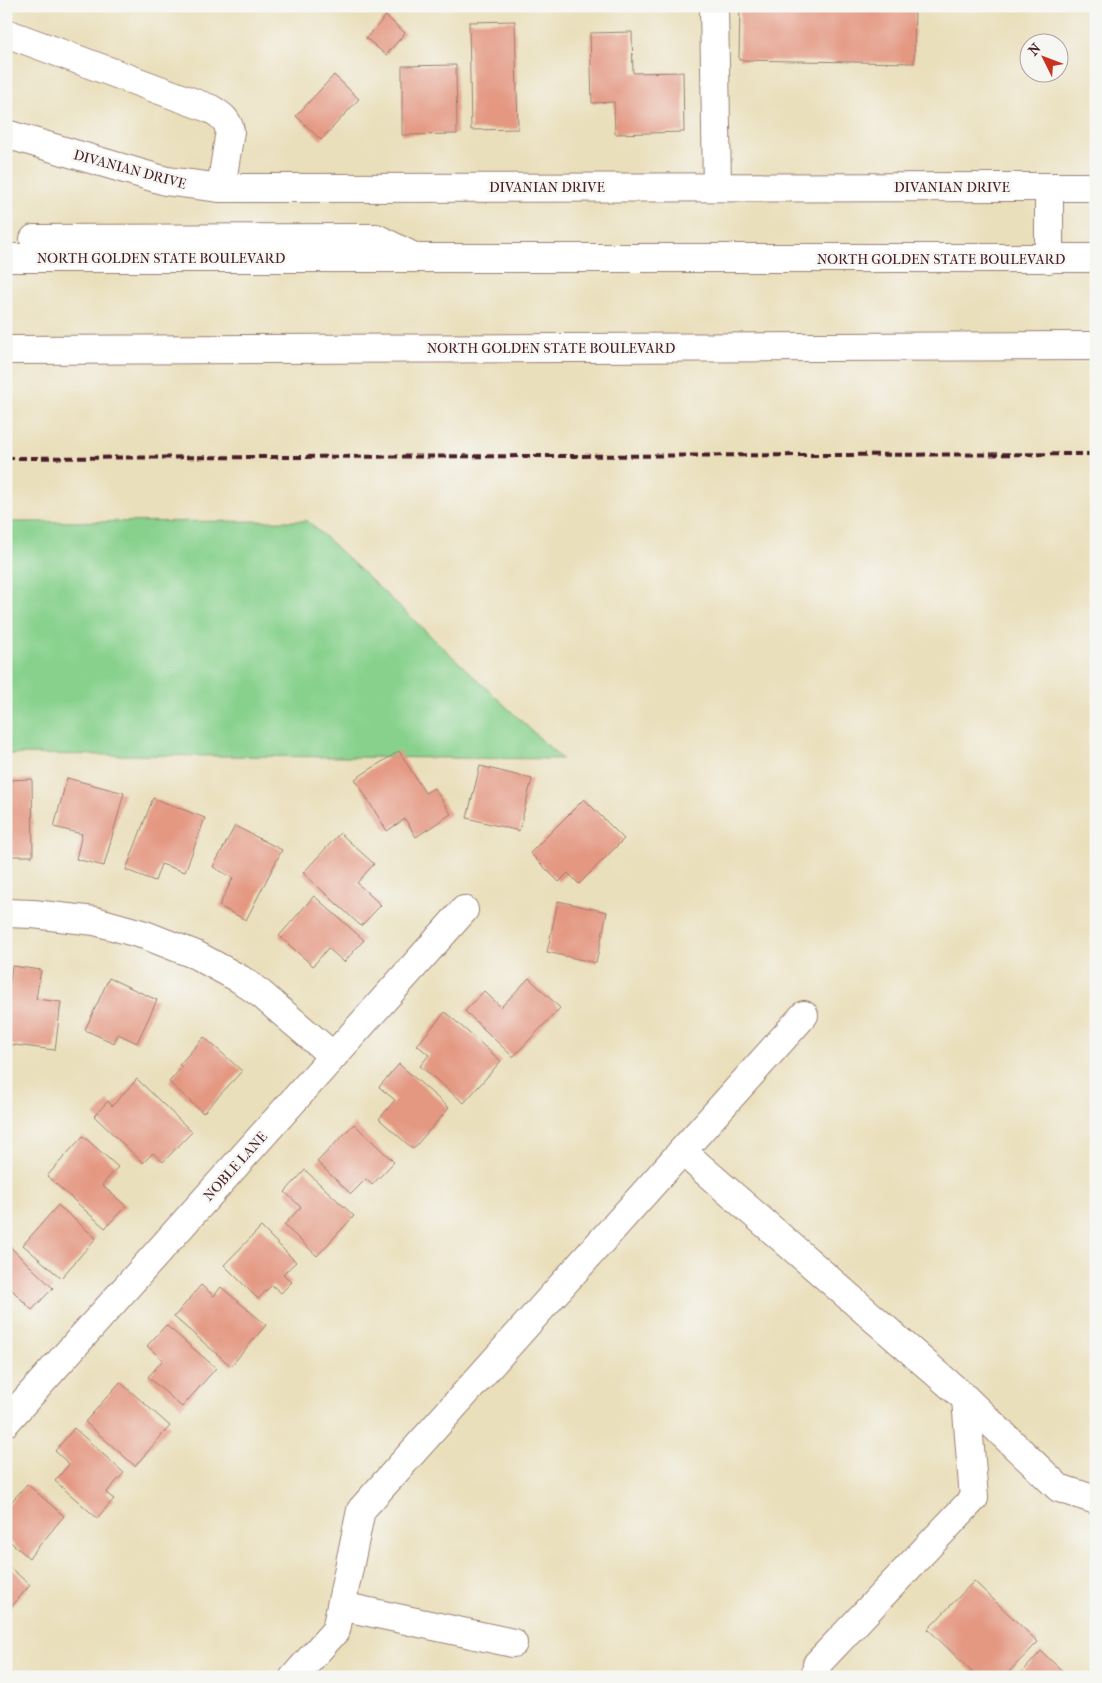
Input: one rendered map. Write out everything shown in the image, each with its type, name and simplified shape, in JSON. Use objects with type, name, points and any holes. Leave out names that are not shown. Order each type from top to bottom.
[{"type":"street","points":[[714,6],[717,187]]},
{"type":"street","points":[[6,33],[220,114],[228,123],[230,131],[222,188]]},
{"type":"street","name":"DIVANIAN DRIVE","points":[[6,134],[166,181],[222,188],[1096,187]]},
{"type":"street","points":[[1049,187],[1049,259]]},
{"type":"street","points":[[6,238],[376,238],[418,258]]},
{"type":"street","name":"NORTH GOLDEN STATE BOULEVARD","points":[[6,258],[1096,258]]},
{"type":"street","name":"NORTH GOLDEN STATE BOULEVARD","points":[[6,350],[1096,346]]},
{"type":"street","name":"NOBLE LANE","points":[[6,1422],[464,910]]},
{"type":"street","points":[[6,913],[95,921],[145,935],[196,956],[240,979],[261,994],[333,1056]]},
{"type":"street","points":[[294,1677],[336,1630],[361,1510],[804,1015]]},
{"type":"street","points":[[682,1151],[966,1399],[1059,1488],[1096,1500]]},
{"type":"street","points":[[816,1677],[817,1664],[974,1498],[966,1399]]},
{"type":"street","points":[[341,1606],[513,1643]]},
{"type":"green space","points":[[308,521],[562,759],[6,754],[6,522]]},
{"type":"building","points":[[740,6],[915,6],[914,63],[739,60]]},
{"type":"building","points":[[386,16],[405,33],[386,55],[366,38]]},
{"type":"building","points":[[515,21],[518,129],[471,130],[469,22]]},
{"type":"building","points":[[632,32],[633,73],[683,72],[684,132],[615,134],[614,102],[592,103],[590,33]]},
{"type":"building","points":[[456,65],[457,134],[402,135],[402,66]]},
{"type":"building","points":[[334,75],[359,99],[321,140],[296,116]]},
{"type":"building","points":[[399,751],[425,793],[434,788],[451,814],[416,837],[405,819],[387,831],[355,779]]},
{"type":"building","points":[[480,766],[532,779],[519,831],[467,818]]},
{"type":"building","points":[[67,778],[124,793],[104,866],[76,859],[82,834],[54,827]]},
{"type":"building","points":[[32,779],[33,856],[6,856],[6,780]]},
{"type":"building","points":[[153,798],[205,818],[185,872],[161,864],[155,881],[126,870]]},
{"type":"building","points":[[584,799],[624,839],[579,884],[568,873],[559,882],[530,853]]},
{"type":"building","points":[[235,826],[282,850],[246,920],[219,906],[233,878],[213,867]]},
{"type":"building","points":[[340,833],[374,864],[357,883],[381,905],[361,926],[303,873]]},
{"type":"building","points":[[314,896],[364,940],[344,962],[328,948],[313,966],[279,936]]},
{"type":"building","points":[[558,901],[607,912],[596,963],[547,952]]},
{"type":"building","points":[[12,966],[41,970],[36,999],[61,1002],[55,1050],[6,1044],[6,1005]]},
{"type":"building","points":[[109,978],[157,1000],[137,1043],[118,1034],[114,1043],[85,1030]]},
{"type":"building","points":[[529,978],[560,1008],[513,1057],[465,1011],[484,991],[501,1007]]},
{"type":"building","points":[[445,1012],[501,1061],[464,1103],[420,1066],[429,1055],[417,1045]]},
{"type":"building","points":[[204,1037],[242,1071],[203,1113],[169,1082],[182,1067],[179,1065]]},
{"type":"building","points":[[399,1064],[449,1108],[413,1149],[379,1119],[395,1100],[379,1087]]},
{"type":"building","points":[[137,1079],[192,1132],[163,1162],[153,1153],[143,1163],[94,1116],[108,1101],[112,1106]]},
{"type":"building","points":[[354,1124],[394,1162],[372,1185],[366,1179],[351,1194],[317,1162]]},
{"type":"building","points":[[83,1136],[118,1167],[102,1185],[126,1206],[105,1228],[47,1176]]},
{"type":"building","points":[[305,1170],[354,1216],[317,1256],[284,1225],[301,1207],[285,1192]]},
{"type":"building","points":[[58,1205],[96,1238],[61,1278],[23,1245]]},
{"type":"building","points":[[261,1227],[296,1262],[283,1274],[292,1282],[281,1293],[272,1285],[258,1299],[224,1265]]},
{"type":"building","points":[[6,1243],[53,1288],[32,1310],[11,1289],[6,1294]]},
{"type":"building","points":[[201,1285],[214,1296],[221,1287],[266,1325],[231,1366],[174,1317]]},
{"type":"building","points":[[166,1325],[216,1368],[182,1407],[148,1377],[163,1360],[147,1346]]},
{"type":"building","points":[[120,1382],[170,1426],[135,1466],[85,1422]]},
{"type":"building","points":[[74,1428],[124,1473],[106,1493],[114,1499],[97,1518],[55,1481],[69,1464],[55,1451]]},
{"type":"building","points":[[27,1484],[64,1516],[29,1558],[6,1538],[6,1508]]},
{"type":"building","points":[[6,1564],[30,1585],[6,1613]]},
{"type":"building","points":[[974,1581],[1038,1642],[1004,1677],[977,1677],[928,1629]]},
{"type":"building","points":[[1041,1651],[1069,1677],[1018,1677]]},
{"type":"railway","points":[[6,458],[1096,454]]}]
